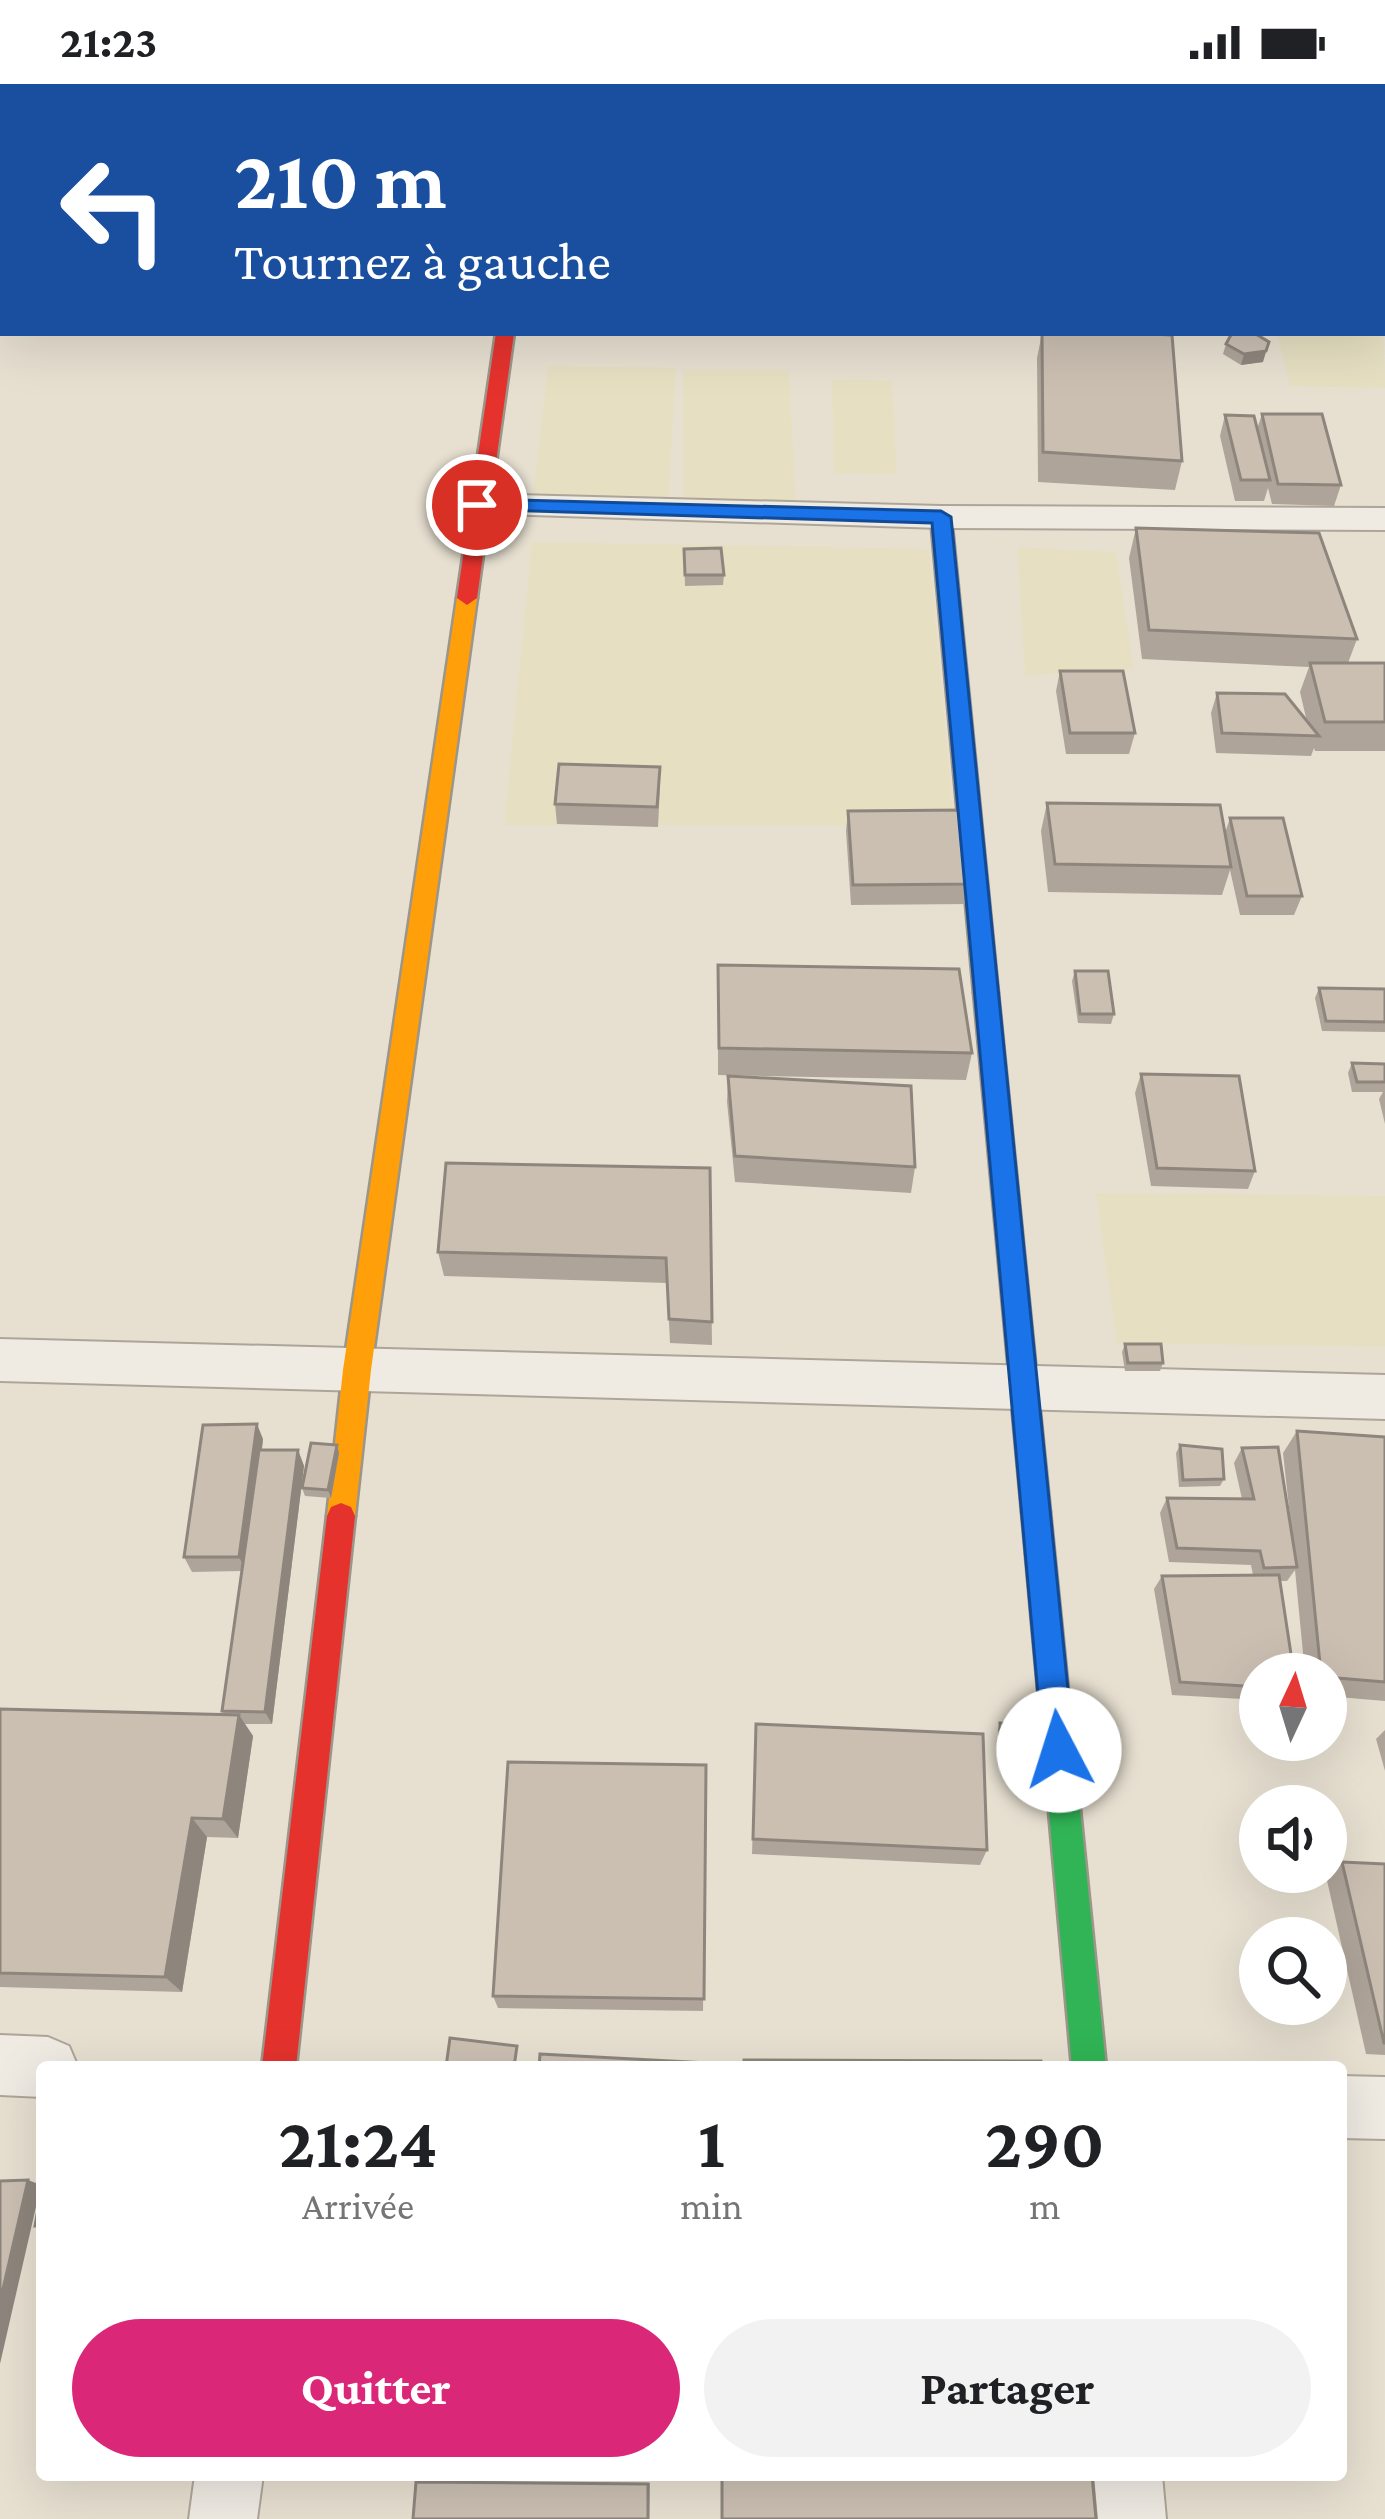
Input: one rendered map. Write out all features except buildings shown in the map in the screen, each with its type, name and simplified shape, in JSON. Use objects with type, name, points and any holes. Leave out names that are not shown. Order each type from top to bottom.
[{"type":"street","points":[[280,2061],[357,1370],[505,336]]},
{"type":"street","points":[[477,505],[941,517],[1385,519]]},
{"type":"street","points":[[941,517],[1088,2061]]},
{"type":"street","points":[[0,1360],[1385,1397]]},
{"type":"street","points":[[0,2065],[36,2066]]},
{"type":"street","points":[[1347,2107],[1385,2108]]},
{"type":"street","points":[[224,2519],[228,2481]]},
{"type":"street","points":[[1129,2481],[1132,2519]]},
{"type":"shaded area","points":[[1278,336],[1384,336],[1385,388],[1290,386]]},
{"type":"shaded area","points":[[548,366],[676,368],[668,506],[532,503]]},
{"type":"shaded area","points":[[683,370],[789,370],[796,507],[683,507]]},
{"type":"shaded area","points":[[832,380],[892,381],[897,474],[834,473]]},
{"type":"shaded area","points":[[532,542],[929,549],[954,825],[504,825]]},
{"type":"shaded area","points":[[1017,547],[1116,552],[1134,669],[1025,676]]},
{"type":"shaded area","points":[[1096,1193],[1385,1196],[1385,1347],[1117,1343]]},
{"type":"traffic: fast","points":[[941,517],[986,993]]},
{"type":"traffic: fast","points":[[1036,1512],[1088,2061]]},
{"type":"traffic: slow","points":[[341,1516],[357,1370],[467,598]]},
{"type":"traffic: jam","points":[[467,598],[505,336]]},
{"type":"traffic: jam","points":[[986,993],[1036,1512]]},
{"type":"traffic: jam","points":[[280,2061],[341,1516]]},
{"type":"route","points":[[477,505],[941,517],[1059,1750]]}]
